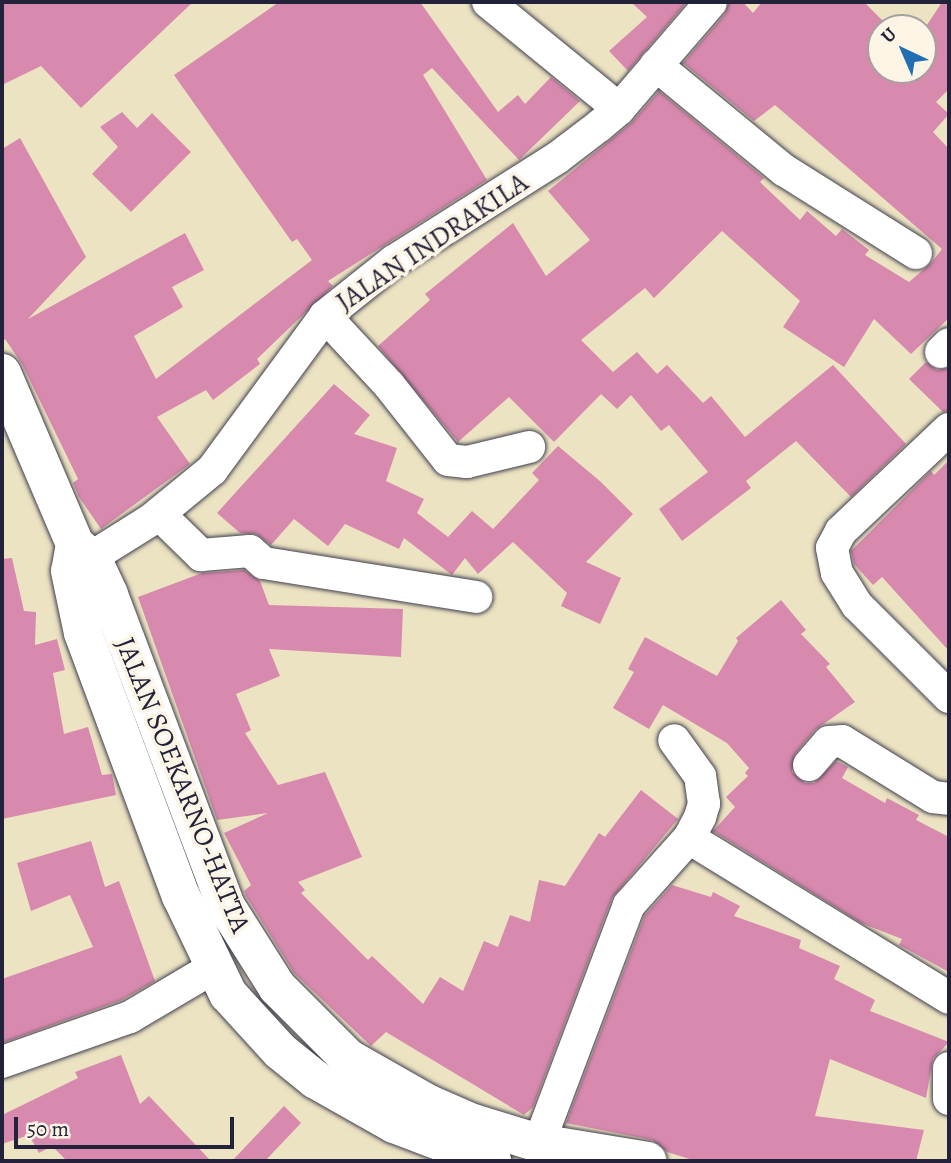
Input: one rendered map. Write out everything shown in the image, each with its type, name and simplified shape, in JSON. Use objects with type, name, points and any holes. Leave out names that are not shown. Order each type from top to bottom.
[{"type":"highway","name":"JALAN SOEKARNO-HATTA","points":[[2,373],[226,906],[277,987],[321,1036],[380,1080],[473,1123],[538,1143],[609,1158],[648,1161]]},
{"type":"highway","name":"JALAN SOEKARNO-HATTA","points":[[79,558],[99,679],[213,968],[228,994],[280,1051],[316,1080],[394,1124],[492,1161]]},
{"type":"street","points":[[488,2],[619,109]]},
{"type":"street","name":"JALAN INDRAKILA","points":[[79,558],[159,514],[212,470],[325,316],[394,261],[557,158],[619,109],[711,2]]},
{"type":"street","points":[[656,65],[784,170],[916,253]]},
{"type":"street","points":[[325,316],[389,385],[448,460],[467,461],[529,447]]},
{"type":"street","points":[[949,429],[841,531],[832,548],[837,573],[857,604],[949,697]]},
{"type":"street","points":[[159,514],[201,555],[250,551],[264,563],[476,597]]},
{"type":"street","points":[[538,1143],[629,905],[689,838],[700,817],[704,789],[690,757],[674,740]]},
{"type":"street","points":[[809,765],[829,742],[842,741],[933,797],[949,799]]},
{"type":"street","points":[[689,838],[949,998]]},
{"type":"street","points":[[2,1062],[130,1017],[213,968]]},
{"type":"street","points":[[949,1068],[949,1099]]},
{"type":"building","points":[[2,2],[193,2],[81,108],[41,66],[2,85]]},
{"type":"building","points":[[279,2],[420,2],[498,112],[518,95],[525,104],[551,77],[580,101],[519,160],[432,68],[423,75],[487,180],[328,281],[333,286],[257,359],[260,364],[213,400],[206,390],[157,417],[190,464],[101,529],[79,497],[73,483],[78,479],[22,364],[5,339],[2,342],[2,149],[20,138],[86,257],[28,319],[185,233],[204,270],[172,287],[183,307],[134,336],[156,379],[312,260],[297,239],[292,242],[174,75]]},
{"type":"building","points":[[631,2],[687,2],[628,71],[609,51],[647,17]]},
{"type":"building","points":[[729,2],[743,2],[753,13],[762,2],[864,2],[876,14],[867,14],[867,84],[937,84],[937,14],[934,14],[942,2],[949,2],[949,89],[936,102],[949,114],[933,132],[949,149],[949,318],[911,354],[874,319],[844,367],[783,327],[800,301],[722,231],[654,298],[645,288],[581,340],[613,372],[637,352],[657,374],[667,365],[703,403],[711,396],[745,437],[833,365],[906,444],[851,497],[796,441],[746,481],[751,488],[682,541],[659,509],[708,472],[669,425],[661,431],[631,395],[617,409],[601,394],[554,442],[509,397],[458,442],[378,346],[430,300],[425,294],[513,223],[546,276],[590,240],[548,191],[631,123],[659,91],[764,178],[760,182],[800,220],[807,211],[836,236],[842,229],[869,250],[865,255],[909,282],[931,263],[942,249],[775,105],[754,121],[683,63],[725,14]]},
{"type":"building","points":[[122,112],[137,128],[152,113],[191,152],[131,212],[92,174],[118,147],[100,127]]},
{"type":"building","points":[[926,362],[937,370],[949,368],[949,411],[943,412],[909,379]]},
{"type":"building","points":[[334,384],[370,415],[354,434],[397,448],[386,481],[424,499],[417,513],[448,537],[472,511],[493,529],[539,480],[532,473],[558,446],[601,482],[633,514],[586,562],[621,578],[600,624],[561,606],[567,593],[513,542],[478,574],[465,558],[452,575],[404,538],[399,549],[345,524],[328,546],[294,519],[271,545],[256,534],[240,533],[217,513]]},
{"type":"building","points":[[949,460],[949,651],[882,577],[873,585],[854,564],[851,551],[931,471],[934,475]]},
{"type":"building","points":[[12,558],[24,611],[36,612],[35,645],[57,639],[65,670],[53,673],[64,734],[88,727],[102,775],[112,774],[116,795],[2,819],[2,559]]},
{"type":"building","points":[[244,570],[260,581],[269,605],[403,609],[401,657],[269,649],[280,676],[236,694],[251,730],[245,733],[278,785],[325,772],[362,857],[298,882],[305,890],[301,893],[368,960],[372,956],[423,1004],[440,977],[463,991],[484,941],[498,947],[510,915],[530,922],[539,880],[565,886],[599,833],[605,837],[641,790],[678,819],[612,898],[533,1107],[524,1115],[386,1032],[371,1046],[294,973],[246,896],[244,891],[251,885],[224,833],[268,813],[217,820],[138,597],[202,573]]},
{"type":"building","points":[[781,600],[806,630],[801,634],[830,664],[826,667],[855,702],[815,730],[795,754],[792,772],[805,783],[814,783],[836,761],[848,767],[842,778],[885,803],[887,798],[919,815],[916,820],[949,837],[949,972],[899,945],[902,939],[861,923],[713,831],[735,807],[726,797],[748,776],[745,773],[749,768],[727,743],[663,705],[649,729],[613,708],[634,672],[628,669],[645,637],[717,676],[738,641],[736,638]]},
{"type":"building","points":[[91,841],[105,887],[119,881],[155,981],[122,1000],[2,1043],[2,979],[93,947],[70,895],[31,911],[17,863]]},
{"type":"building","points":[[672,885],[711,897],[713,892],[740,906],[734,916],[801,940],[799,948],[840,966],[834,979],[875,1000],[870,1011],[949,1042],[933,1059],[926,1098],[830,1059],[815,1116],[924,1130],[916,1161],[696,1161],[667,1152],[652,1140],[566,1123],[645,915]]},
{"type":"building","points":[[121,1055],[140,1104],[149,1096],[211,1161],[67,1161],[52,1146],[39,1153],[29,1135],[2,1144],[2,1115],[78,1078],[75,1072]]},
{"type":"building","points":[[284,1106],[301,1123],[265,1161],[232,1161]]}]
